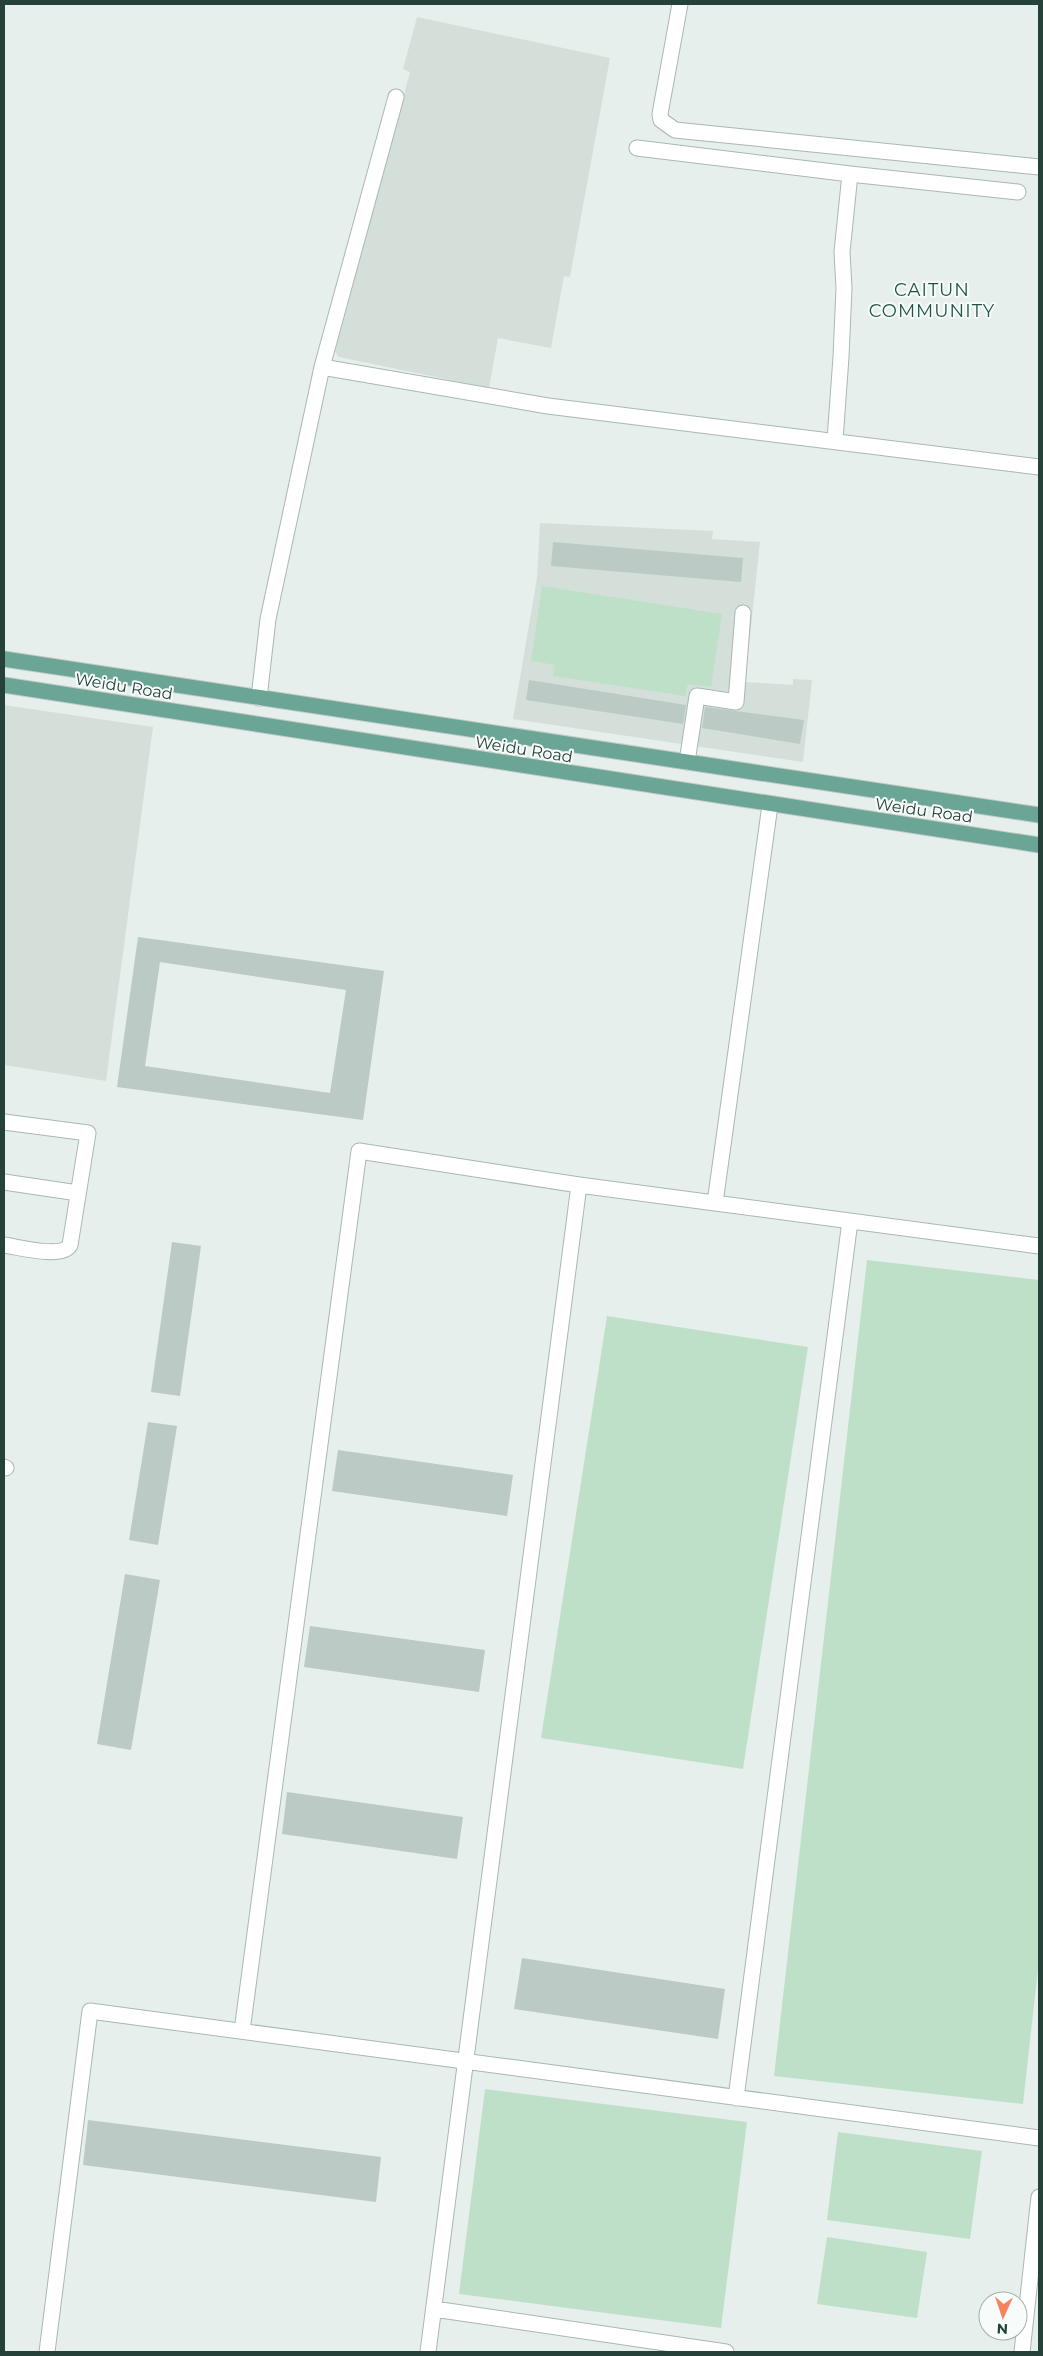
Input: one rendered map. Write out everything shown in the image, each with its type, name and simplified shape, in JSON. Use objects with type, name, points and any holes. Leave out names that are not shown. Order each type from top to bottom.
[{"type":"main road","name":"Weidu Road","points":[[4,659],[1039,815]]},
{"type":"main road","name":"Weidu Road","points":[[4,685],[770,805],[1039,845]]},
{"type":"street","points":[[680,4],[660,114],[661,120],[675,130],[1039,167]]},
{"type":"street","points":[[259,698],[268,619],[322,367],[396,97]]},
{"type":"street","points":[[637,148],[1018,192]]},
{"type":"street","points":[[835,440],[844,288],[842,252],[850,174]]},
{"type":"street","points":[[322,367],[548,406],[835,440],[1039,467]]},
{"type":"street","points":[[687,762],[697,696],[736,702],[743,613]]},
{"type":"street","points":[[716,1203],[770,805]]},
{"type":"street","points":[[4,1122],[88,1133],[68,1249],[59,1253],[4,1245]]},
{"type":"street","points":[[242,2031],[359,1151],[579,1185],[1039,1246]]},
{"type":"street","points":[[4,1182],[78,1193]]},
{"type":"street","points":[[428,2352],[579,1185]]},
{"type":"street","points":[[736,2098],[850,1221]]},
{"type":"street","points":[[47,2352],[90,2011],[1039,2138]]},
{"type":"street","points":[[1022,2352],[1039,2197]]},
{"type":"street","points":[[434,2309],[726,2352]]},
{"type":"shaded area","points":[[417,17],[610,58],[570,277],[564,276],[551,348],[498,338],[489,388],[339,357],[335,352],[410,72],[403,69]]},
{"type":"shaded area","points":[[540,523],[713,531],[712,539],[760,542],[745,682],[793,685],[793,679],[812,680],[803,762],[513,719],[537,578]]},
{"type":"shaded area","points":[[4,705],[153,727],[106,1081],[4,1065]]},
{"type":"green space","points":[[542,586],[722,614],[711,687],[688,684],[685,696],[553,676],[555,665],[531,661]]},
{"type":"green space","points":[[867,1260],[1039,1280],[1039,1960],[1023,2104],[774,2076]]},
{"type":"green space","points":[[607,1316],[808,1347],[743,1769],[541,1738]]},
{"type":"green space","points":[[485,2089],[747,2122],[721,2328],[459,2294]]},
{"type":"green space","points":[[838,2132],[982,2151],[970,2239],[827,2220]]},
{"type":"green space","points":[[827,2237],[927,2252],[917,2318],[817,2304]]},
{"type":"building","points":[[553,542],[743,558],[741,582],[551,566]]},
{"type":"building","points":[[529,680],[686,705],[683,724],[526,700]]},
{"type":"building","points":[[705,707],[804,720],[800,744],[702,728]]},
{"type":"building","points":[[138,937],[384,971],[363,1120],[117,1087]],"holes":[[[160,962],[346,990],[330,1093],[145,1066]]]},
{"type":"building","points":[[172,1242],[201,1246],[180,1396],[151,1392]]},
{"type":"building","points":[[148,1422],[177,1426],[158,1545],[129,1540]]},
{"type":"building","points":[[338,1450],[513,1475],[507,1516],[332,1491]]},
{"type":"building","points":[[125,1574],[160,1580],[131,1750],[97,1744]]},
{"type":"building","points":[[310,1626],[485,1650],[479,1692],[304,1667]]},
{"type":"building","points":[[287,1792],[463,1817],[457,1859],[282,1834]]},
{"type":"building","points":[[522,1958],[725,1989],[718,2039],[514,2009]]},
{"type":"building","points":[[88,2120],[381,2157],[376,2202],[83,2165]]},
{"type":"district","name":"CAITUN COMMUNITY","points":[[932,300]]}]
